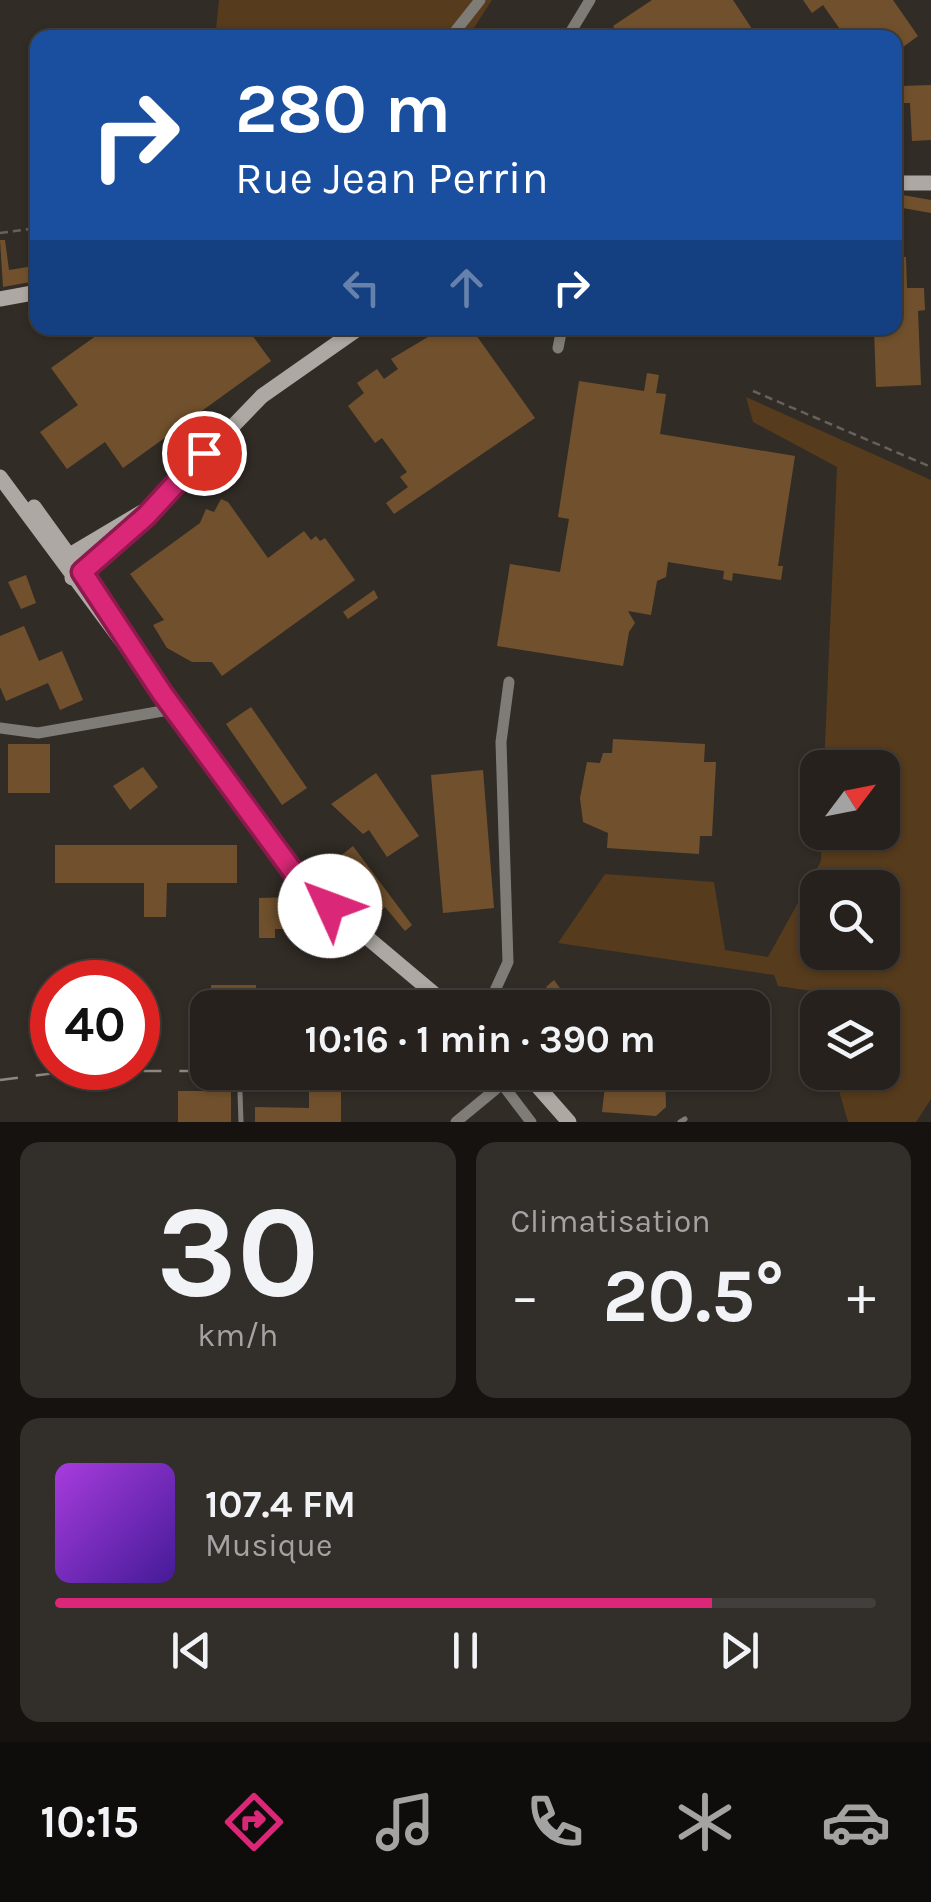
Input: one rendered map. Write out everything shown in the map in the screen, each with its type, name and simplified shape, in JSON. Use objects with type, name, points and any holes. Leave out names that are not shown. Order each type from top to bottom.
[{"type":"street","points":[[456,30],[480,0]]},
{"type":"street","points":[[571,30],[590,0]]},
{"type":"street","points":[[902,183],[931,183]]},
{"type":"street","points":[[0,299],[30,293]]},
{"type":"street","points":[[77,575],[154,505],[262,396],[348,335]]},
{"type":"street","points":[[558,348],[561,335]]},
{"type":"street","points":[[0,465],[300,881],[429,990]]},
{"type":"street","points":[[0,476],[65,557]]},
{"type":"street","points":[[65,557],[154,505]]},
{"type":"street","points":[[495,990],[508,962],[501,742],[510,682]]},
{"type":"street","points":[[0,728],[38,733],[174,709]]},
{"type":"street","points":[[456,1122],[495,1090]]},
{"type":"street","points":[[506,1090],[530,1122]]},
{"type":"street","points":[[541,1090],[569,1122]]},
{"type":"lane","points":[[240,1093],[241,1122]]},
{"type":"path","points":[[0,233],[30,229]]},
{"type":"path","points":[[753,391],[931,467]]},
{"type":"shaded area","points":[[219,0],[492,0],[473,30],[216,30]]},
{"type":"shaded area","points":[[746,397],[931,480],[931,1099],[916,1122],[848,1122],[839,1090],[900,1090],[900,990],[805,990],[778,986],[774,975],[558,943],[605,874],[714,882],[725,950],[768,957],[800,899],[800,970],[900,970],[900,870],[816,870],[821,850],[900,850],[900,750],[825,750],[837,467],[753,422]]},
{"type":"building","points":[[652,0],[733,0],[753,30],[615,30],[613,26]]},
{"type":"building","points":[[803,0],[893,0],[918,36],[902,48],[902,30],[840,30],[823,5],[812,13]]},
{"type":"building","points":[[931,85],[931,140],[912,141],[910,103],[902,103],[902,86]]},
{"type":"building","points":[[902,195],[931,200],[931,213],[902,208]]},
{"type":"building","points":[[0,240],[5,240],[9,270],[30,267],[30,282],[3,287]]},
{"type":"building","points":[[902,257],[906,257],[907,288],[924,288],[925,310],[918,311],[921,385],[876,387],[874,335],[902,335]]},
{"type":"building","points":[[97,335],[252,335],[271,361],[123,468],[105,442],[67,469],[40,432],[78,405],[51,368]]},
{"type":"building","points":[[431,335],[476,335],[535,418],[394,514],[386,503],[408,487],[400,477],[407,472],[382,438],[375,443],[348,406],[364,393],[357,383],[377,369],[384,379],[398,369],[391,359]]},
{"type":"building","points":[[647,373],[659,375],[656,393],[666,394],[660,434],[795,456],[778,566],[783,566],[781,580],[733,573],[732,581],[723,579],[724,571],[668,562],[666,577],[657,581],[651,615],[628,611],[635,623],[629,632],[623,666],[497,646],[510,564],[560,572],[569,519],[558,517],[579,381],[644,391]]},
{"type":"building","points":[[221,499],[228,502],[268,558],[304,531],[311,540],[316,536],[320,541],[325,538],[355,580],[222,676],[212,662],[192,662],[167,648],[153,625],[164,620],[130,574],[200,523],[206,509],[214,512]]},
{"type":"building","points":[[26,575],[36,603],[21,609],[8,582]]},
{"type":"building","points":[[374,590],[378,598],[348,619],[343,612]]},
{"type":"building","points":[[24,626],[39,661],[62,651],[83,700],[60,710],[48,683],[6,701],[0,687],[0,636]]},
{"type":"building","points":[[251,707],[307,788],[282,805],[226,724]]},
{"type":"building","points":[[613,739],[705,744],[704,762],[716,762],[712,836],[700,836],[699,854],[607,848],[608,833],[583,822],[580,798],[587,762],[600,763],[603,753],[612,753]]},
{"type":"building","points":[[8,744],[50,744],[50,793],[8,793]]},
{"type":"building","points":[[143,767],[158,787],[130,810],[113,786]]},
{"type":"building","points":[[483,770],[494,908],[443,913],[431,775]]},
{"type":"building","points":[[376,773],[419,836],[387,857],[369,830],[363,834],[331,804]]},
{"type":"building","points":[[55,845],[237,845],[237,883],[167,883],[166,917],[144,917],[144,883],[55,883]]},
{"type":"building","points":[[353,846],[412,925],[405,931],[385,907],[370,919],[329,865]]},
{"type":"building","points":[[292,897],[303,909],[302,929],[275,929],[275,938],[259,938],[259,898]]},
{"type":"building","points":[[554,980],[562,990],[548,990],[546,987]]},
{"type":"building","points":[[211,985],[256,985],[256,990],[211,990]]},
{"type":"building","points":[[309,1090],[341,1090],[341,1122],[255,1122],[255,1107],[309,1108]]},
{"type":"building","points":[[605,1090],[666,1090],[666,1107],[656,1116],[602,1112]]},
{"type":"building","points":[[178,1091],[231,1091],[231,1122],[178,1122]]},
{"type":"railway","points":[[0,1080],[71,1071],[190,1071]]},
{"type":"route","points":[[204,453],[146,516],[82,572],[162,693],[300,881],[330,906]]}]
